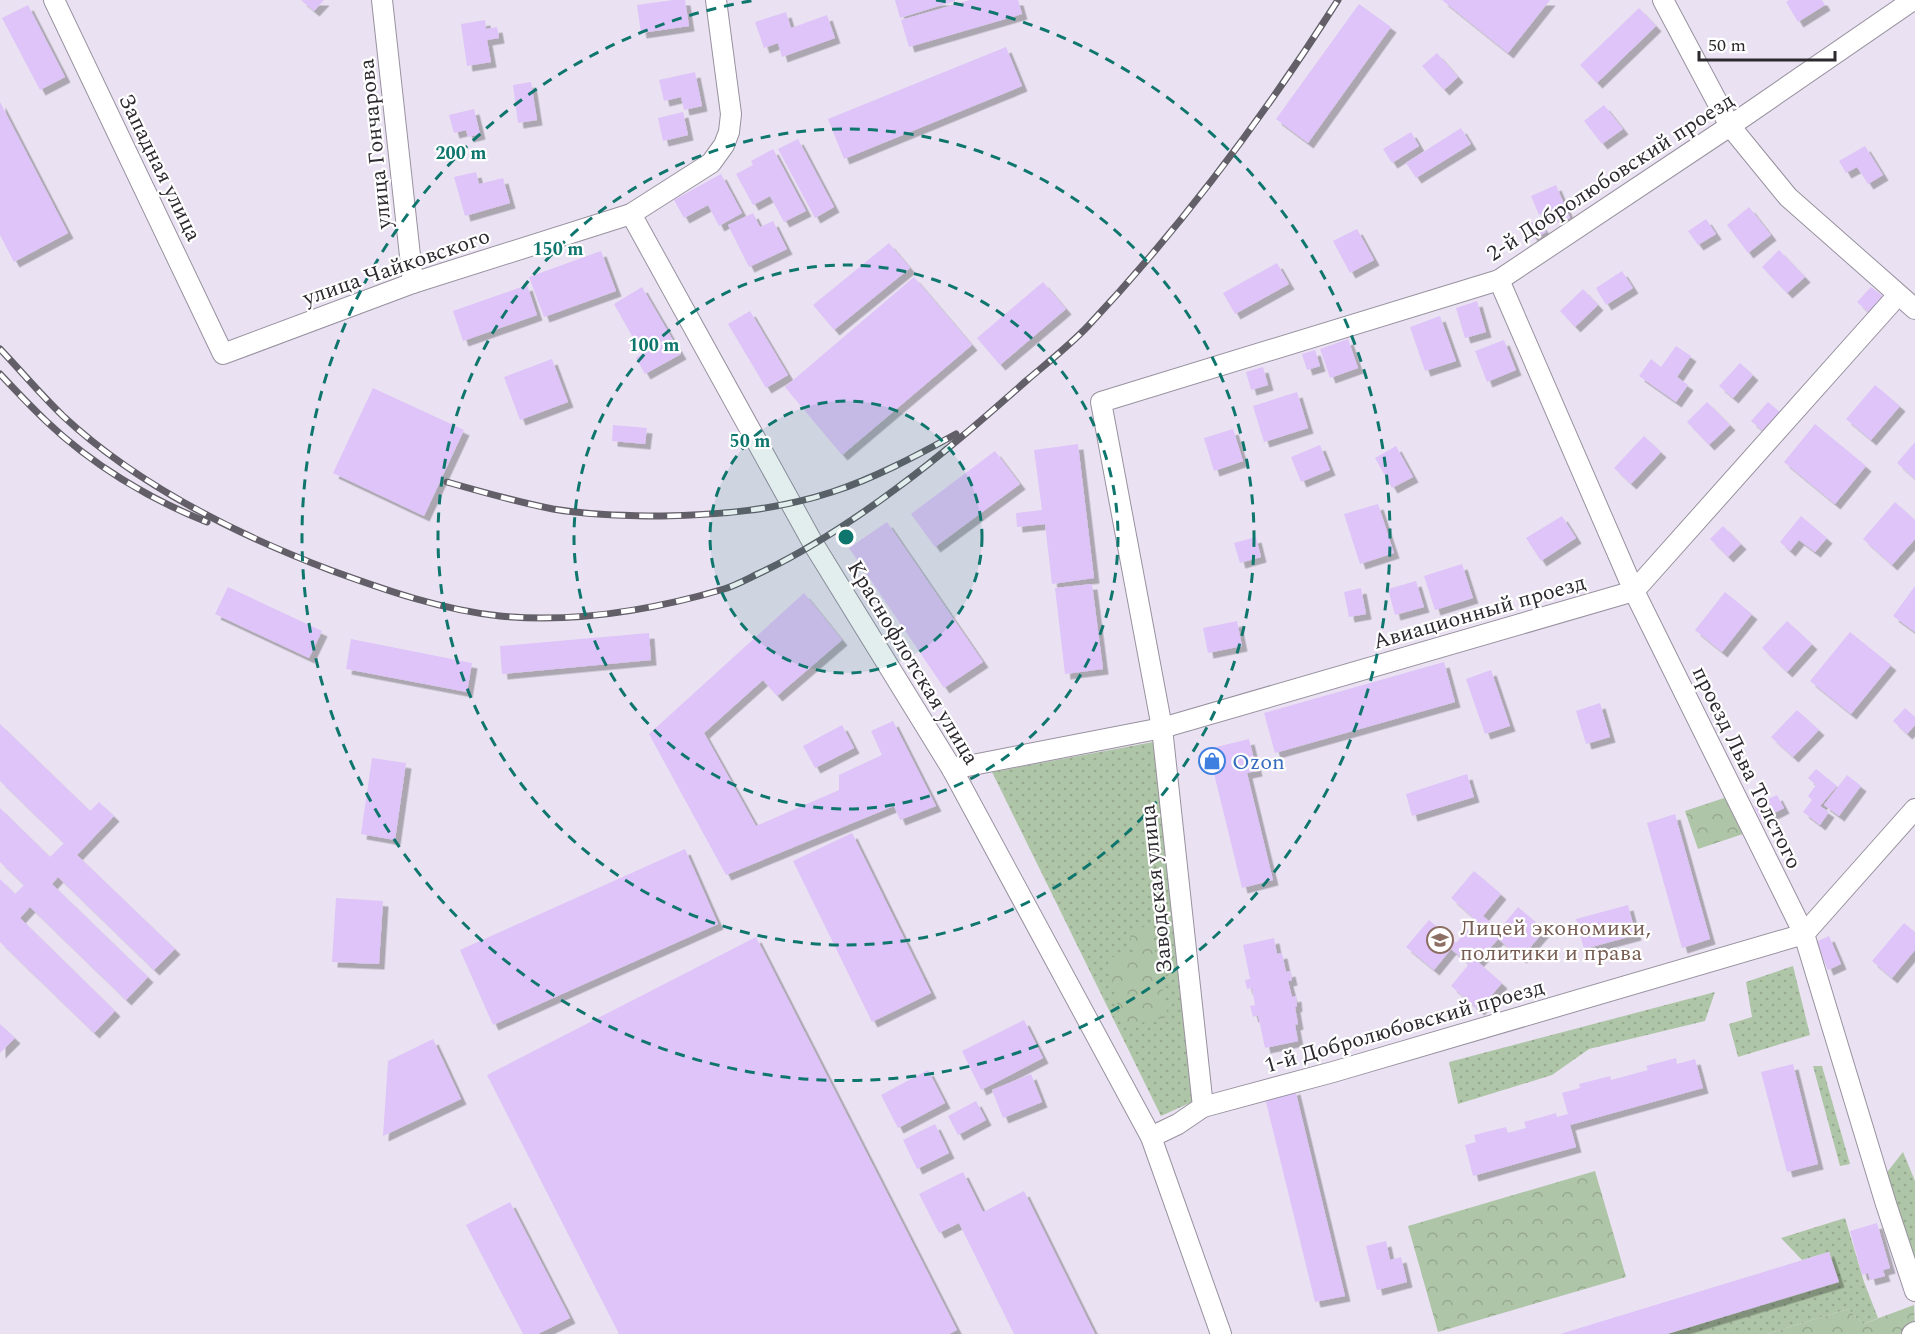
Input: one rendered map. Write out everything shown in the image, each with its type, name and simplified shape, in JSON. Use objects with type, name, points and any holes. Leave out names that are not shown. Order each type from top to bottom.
[{"type":"street","name":"Западная улица","points":[[54,0],[223,354]]},
{"type":"street","name":"улица Гончарова","points":[[382,0],[414,283]]},
{"type":"street","name":"улица Чайковского","points":[[223,354],[414,283],[631,214],[711,163],[724,145],[729,132],[731,114],[716,0]]},
{"type":"street","points":[[1663,0],[1730,126],[1788,197],[1915,309]]},
{"type":"street","name":"2-й Добролюбовский проезд","points":[[1101,402],[1499,280],[1914,0]]},
{"type":"street","name":"Краснофлотская улица","points":[[631,214],[805,529],[952,769],[1151,1137]]},
{"type":"street","name":"проезд Льва Толстого","points":[[1499,280],[1634,591],[1804,934],[1886,1204],[1915,1291]]},
{"type":"street","points":[[1634,591],[1898,295]]},
{"type":"street","name":"Заводская улица","points":[[1101,402],[1162,728],[1203,1107]]},
{"type":"street","name":"Авиационный проезд","points":[[952,769],[1162,728],[1634,591]]},
{"type":"street","points":[[1804,934],[1915,809]]},
{"type":"street","name":"1-й Добролюбовский проезд","points":[[1203,1107],[1343,1069],[1804,934]]},
{"type":"street","points":[[1203,1107],[1178,1124],[1151,1137],[1221,1334]]},
{"type":"green space","points":[[1153,742],[1192,1102],[1161,1116],[992,772]]},
{"type":"green space","points":[[1730,796],[1743,834],[1698,849],[1685,811]]},
{"type":"green space","points":[[1150,926],[1168,1017],[1122,1027],[1108,958],[1134,952],[1129,930]]},
{"type":"green space","points":[[1793,966],[1810,1035],[1738,1057],[1729,1024],[1752,1017],[1746,982]]},
{"type":"green space","points":[[1715,992],[1705,1021],[1589,1049],[1552,1075],[1458,1104],[1449,1062]]},
{"type":"green space","points":[[1813,1066],[1822,1066],[1850,1164],[1840,1166]]},
{"type":"green space","points":[[1903,1152],[1915,1181],[1915,1274],[1884,1176]]},
{"type":"green space","points":[[1595,1171],[1626,1277],[1438,1332],[1408,1226]]},
{"type":"green space","points":[[1845,1218],[1864,1282],[1878,1318],[1863,1324],[1848,1309],[1767,1334],[1667,1334],[1838,1281],[1829,1252],[1802,1260],[1781,1238]]},
{"type":"green space","points":[[1914,1305],[1915,1334],[1767,1334],[1848,1309],[1863,1324]]},
{"type":"building","points":[[301,0],[324,0],[314,11]]},
{"type":"building","points":[[685,0],[689,26],[641,33],[637,5]]},
{"type":"building","points":[[895,0],[955,0],[955,1],[900,18]]},
{"type":"building","points":[[970,0],[1018,0],[1022,14],[909,47],[901,20]]},
{"type":"building","points":[[1442,0],[1550,0],[1508,53]]},
{"type":"building","points":[[1789,0],[1822,0],[1825,5],[1798,22],[1786,2]]},
{"type":"building","points":[[1359,4],[1391,27],[1308,143],[1276,119]]},
{"type":"building","points":[[28,5],[65,77],[40,90],[2,18]]},
{"type":"building","points":[[1639,8],[1656,26],[1597,83],[1580,65]]},
{"type":"building","points":[[786,12],[791,28],[827,15],[835,38],[782,57],[778,43],[764,48],[755,22]]},
{"type":"building","points":[[485,20],[486,29],[497,27],[499,38],[487,40],[491,62],[467,66],[461,24]]},
{"type":"building","points":[[1006,47],[1022,86],[844,159],[828,119]]},
{"type":"building","points":[[1437,53],[1458,77],[1444,90],[1422,66]]},
{"type":"building","points":[[695,72],[702,106],[684,110],[681,97],[664,101],[659,80]]},
{"type":"building","points":[[531,82],[537,120],[518,123],[513,85]]},
{"type":"building","points":[[0,102],[68,233],[14,262],[0,235]]},
{"type":"building","points":[[1604,105],[1623,129],[1602,144],[1584,121]]},
{"type":"building","points":[[474,109],[480,134],[468,137],[466,130],[454,133],[449,115]]},
{"type":"building","points":[[683,112],[688,135],[663,141],[658,118]]},
{"type":"building","points":[[1461,128],[1471,144],[1416,178],[1406,163]]},
{"type":"building","points":[[1411,132],[1419,146],[1392,163],[1383,149]]},
{"type":"building","points":[[798,139],[834,207],[815,218],[778,149]]},
{"type":"building","points":[[1865,146],[1883,175],[1868,184],[1857,167],[1846,173],[1839,161]]},
{"type":"building","points":[[773,149],[806,211],[784,222],[770,196],[753,205],[736,174],[753,165],[751,161]]},
{"type":"building","points":[[476,172],[479,184],[503,178],[510,203],[465,216],[454,177]]},
{"type":"building","points":[[721,174],[742,213],[719,226],[708,205],[684,218],[674,200]]},
{"type":"building","points":[[1556,185],[1570,218],[1558,223],[1552,210],[1539,215],[1531,196]]},
{"type":"building","points":[[1749,207],[1771,235],[1748,253],[1727,225]]},
{"type":"building","points":[[753,213],[760,227],[773,221],[787,249],[749,267],[728,225]]},
{"type":"building","points":[[1537,219],[1546,232],[1534,239],[1526,226]]},
{"type":"building","points":[[1706,219],[1716,234],[1698,245],[1688,231]]},
{"type":"building","points":[[1357,229],[1374,260],[1350,273],[1333,241]]},
{"type":"building","points":[[889,243],[910,268],[834,330],[813,305]]},
{"type":"building","points":[[1779,250],[1805,277],[1787,293],[1762,267]]},
{"type":"building","points":[[601,251],[616,291],[544,317],[529,277]]},
{"type":"building","points":[[1277,263],[1289,284],[1235,314],[1223,293]]},
{"type":"building","points":[[1622,271],[1633,288],[1606,305],[1596,288]]},
{"type":"building","points":[[914,277],[972,345],[842,455],[785,387]]},
{"type":"building","points":[[1043,282],[1066,309],[1000,365],[977,338]]},
{"type":"building","points":[[527,285],[537,315],[463,341],[453,311]]},
{"type":"building","points":[[642,287],[681,354],[645,374],[636,358],[642,354],[614,304]]},
{"type":"building","points":[[1871,287],[1883,296],[1868,312],[1857,302]]},
{"type":"building","points":[[1583,289],[1598,305],[1575,327],[1560,311]]},
{"type":"building","points":[[1477,301],[1486,332],[1465,338],[1456,308]]},
{"type":"building","points":[[750,311],[788,375],[766,388],[728,324]]},
{"type":"building","points":[[1440,316],[1456,361],[1425,371],[1410,327]]},
{"type":"building","points":[[1348,339],[1358,368],[1330,378],[1320,349]]},
{"type":"building","points":[[1504,340],[1516,370],[1487,382],[1475,351]]},
{"type":"building","points":[[1676,346],[1691,356],[1677,377],[1688,385],[1676,402],[1639,376],[1651,359],[1661,367]]},
{"type":"building","points":[[1315,350],[1320,366],[1307,370],[1302,354]]},
{"type":"building","points":[[552,359],[568,402],[520,420],[504,377]]},
{"type":"building","points":[[1740,363],[1753,375],[1733,398],[1719,386]]},
{"type":"building","points":[[1263,367],[1268,385],[1251,390],[1246,372]]},
{"type":"building","points":[[1875,385],[1900,406],[1871,440],[1846,419]]},
{"type":"building","points":[[373,388],[464,430],[424,516],[333,473]]},
{"type":"building","points":[[1297,392],[1308,428],[1264,442],[1253,406]]},
{"type":"building","points":[[1707,402],[1730,425],[1709,445],[1687,422]]},
{"type":"building","points":[[1768,402],[1780,412],[1763,431],[1751,421]]},
{"type":"building","points":[[1815,424],[1866,466],[1835,504],[1784,462]]},
{"type":"building","points":[[613,425],[647,428],[645,444],[612,441]]},
{"type":"building","points":[[1233,429],[1243,461],[1214,471],[1204,438]]},
{"type":"building","points":[[1644,436],[1661,452],[1631,484],[1614,468]]},
{"type":"building","points":[[1915,442],[1915,479],[1897,463]]},
{"type":"building","points":[[1078,444],[1094,578],[1052,584],[1045,524],[1017,527],[1016,513],[1042,510],[1034,450]]},
{"type":"building","points":[[1320,445],[1330,470],[1301,482],[1291,457]]},
{"type":"building","points":[[1396,446],[1413,477],[1392,488],[1375,458]]},
{"type":"building","points":[[995,451],[1020,484],[935,547],[911,514]]},
{"type":"building","points":[[1895,502],[1915,520],[1915,539],[1892,565],[1863,539]]},
{"type":"building","points":[[1378,504],[1394,553],[1360,564],[1344,514]]},
{"type":"building","points":[[1562,516],[1576,538],[1541,561],[1526,538]]},
{"type":"building","points":[[1801,516],[1827,538],[1815,552],[1799,540],[1790,551],[1780,542]]},
{"type":"building","points":[[887,522],[983,662],[944,688],[849,548]]},
{"type":"building","points":[[1723,526],[1741,544],[1728,557],[1710,539]]},
{"type":"building","points":[[1256,537],[1261,557],[1240,563],[1234,543]]},
{"type":"building","points":[[1462,564],[1473,598],[1435,610],[1424,576]]},
{"type":"building","points":[[1416,581],[1424,607],[1395,615],[1388,589]]},
{"type":"building","points":[[1092,584],[1103,669],[1065,674],[1055,588]]},
{"type":"building","points":[[1915,586],[1915,632],[1893,616]]},
{"type":"building","points":[[228,587],[322,631],[309,658],[215,614]]},
{"type":"building","points":[[1361,588],[1366,614],[1349,617],[1344,592]]},
{"type":"building","points":[[1725,592],[1752,614],[1722,652],[1695,630]]},
{"type":"building","points":[[804,593],[842,640],[777,696],[763,680],[704,733],[756,826],[839,790],[839,775],[882,755],[871,731],[893,721],[936,806],[900,820],[894,806],[726,875],[649,734]]},
{"type":"building","points":[[1237,621],[1242,646],[1208,653],[1203,628]]},
{"type":"building","points":[[1787,621],[1812,644],[1787,672],[1762,648]]},
{"type":"building","points":[[1850,632],[1891,665],[1851,714],[1810,681]]},
{"type":"building","points":[[649,633],[651,660],[502,674],[500,646]]},
{"type":"building","points":[[351,639],[472,663],[467,692],[346,669]]},
{"type":"building","points":[[1444,662],[1455,702],[1275,753],[1264,713]]},
{"type":"building","points":[[1491,670],[1510,726],[1485,734],[1466,679]]},
{"type":"building","points":[[1600,703],[1610,737],[1586,744],[1576,711]]},
{"type":"building","points":[[1905,708],[1915,717],[1915,725],[1907,734],[1893,721]]},
{"type":"building","points":[[1797,710],[1819,730],[1793,757],[1771,737]]},
{"type":"building","points":[[0,724],[90,811],[99,802],[114,816],[77,855],[175,949],[154,970],[58,877],[52,884],[148,977],[126,1000],[30,907],[20,918],[115,1011],[94,1033],[0,942],[0,879],[15,894],[24,885],[0,862],[0,808],[50,857],[64,843],[0,781]]},
{"type":"building","points":[[842,725],[854,748],[815,768],[803,746]]},
{"type":"building","points":[[1249,739],[1257,771],[1247,773],[1273,880],[1242,888],[1208,749]]},
{"type":"building","points":[[372,758],[406,763],[395,840],[361,834]]},
{"type":"building","points":[[1816,769],[1837,786],[1820,806],[1829,812],[1820,825],[1803,812],[1812,800],[1808,796],[1816,785],[1808,778]]},
{"type":"building","points":[[1467,774],[1474,797],[1412,816],[1406,794]]},
{"type":"building","points":[[1847,775],[1861,786],[1839,816],[1824,805]]},
{"type":"building","points":[[1777,795],[1784,808],[1761,820],[1754,806]]},
{"type":"building","points":[[1675,814],[1710,939],[1682,948],[1647,823]]},
{"type":"building","points":[[852,833],[931,993],[872,1022],[793,861]]},
{"type":"building","points":[[685,849],[718,924],[493,1025],[460,950]]},
{"type":"building","points":[[1474,871],[1501,894],[1483,916],[1499,930],[1518,907],[1545,930],[1521,958],[1498,939],[1478,962],[1502,983],[1479,1010],[1451,986],[1469,964],[1451,949],[1434,970],[1406,947],[1429,920],[1456,943],[1476,920],[1451,898]]},
{"type":"building","points":[[336,898],[383,901],[379,964],[332,962]]},
{"type":"building","points":[[1628,905],[1636,935],[1584,949],[1576,919]]},
{"type":"building","points":[[1904,923],[1915,932],[1915,950],[1892,978],[1872,961]]},
{"type":"building","points":[[1829,936],[1841,964],[1828,970],[1816,942]]},
{"type":"building","points":[[756,937],[957,1330],[949,1334],[619,1334],[487,1075]]},
{"type":"building","points":[[1274,938],[1277,954],[1282,953],[1286,972],[1290,971],[1292,980],[1288,981],[1292,997],[1296,996],[1298,1024],[1295,1025],[1298,1041],[1265,1048],[1258,1015],[1253,1017],[1250,1006],[1255,1005],[1252,988],[1247,989],[1245,980],[1250,979],[1243,945]]},
{"type":"building","points":[[1024,1020],[1043,1058],[981,1090],[962,1051]]},
{"type":"building","points":[[0,1024],[15,1038],[0,1053]]},
{"type":"building","points":[[433,1039],[461,1099],[383,1136],[388,1061]]},
{"type":"building","points":[[1676,1058],[1677,1064],[1695,1059],[1703,1088],[1570,1125],[1576,1147],[1473,1176],[1465,1145],[1476,1142],[1474,1135],[1506,1127],[1508,1133],[1526,1128],[1524,1122],[1556,1113],[1557,1117],[1568,1114],[1562,1093],[1580,1088],[1579,1084],[1610,1076],[1611,1080],[1648,1070],[1646,1066]]},
{"type":"building","points":[[1793,1064],[1818,1164],[1787,1172],[1761,1072]]},
{"type":"building","points":[[928,1070],[945,1103],[898,1128],[881,1095]]},
{"type":"building","points":[[1031,1074],[1042,1102],[1003,1118],[992,1090]]},
{"type":"building","points":[[1295,1089],[1345,1296],[1315,1302],[1265,1098]]},
{"type":"building","points":[[976,1101],[986,1120],[958,1135],[948,1116]]},
{"type":"building","points":[[935,1124],[949,1153],[917,1169],[903,1140]]},
{"type":"building","points":[[963,1172],[983,1212],[1024,1191],[1095,1334],[1014,1334],[959,1223],[939,1233],[919,1194]]},
{"type":"building","points":[[510,1202],[570,1318],[538,1334],[523,1334],[466,1225]]},
{"type":"building","points":[[1877,1223],[1890,1268],[1883,1270],[1885,1276],[1870,1280],[1868,1273],[1862,1275],[1850,1231]]},
{"type":"building","points":[[1386,1241],[1390,1260],[1401,1257],[1407,1282],[1377,1290],[1366,1246]]},
{"type":"building","points":[[1829,1252],[1839,1282],[1667,1334],[1560,1334]]},
{"type":"railway","points":[[0,349],[63,416],[92,441],[155,485],[224,524],[260,541],[393,592],[478,613],[556,618],[641,609],[724,589],[780,563],[865,511],[947,449],[1088,326],[1123,288],[1221,169],[1338,0]]},
{"type":"railway","points":[[0,374],[63,437],[101,466],[164,503],[207,522]]},
{"type":"railway","points":[[447,482],[526,503],[580,513],[662,516],[727,513],[790,503],[848,487],[956,434]]},
{"type":"place","name":"Ozon","points":[[1212,761]]},
{"type":"place","name":"Лицей экономики, политики и права","points":[[1440,940]]}]
